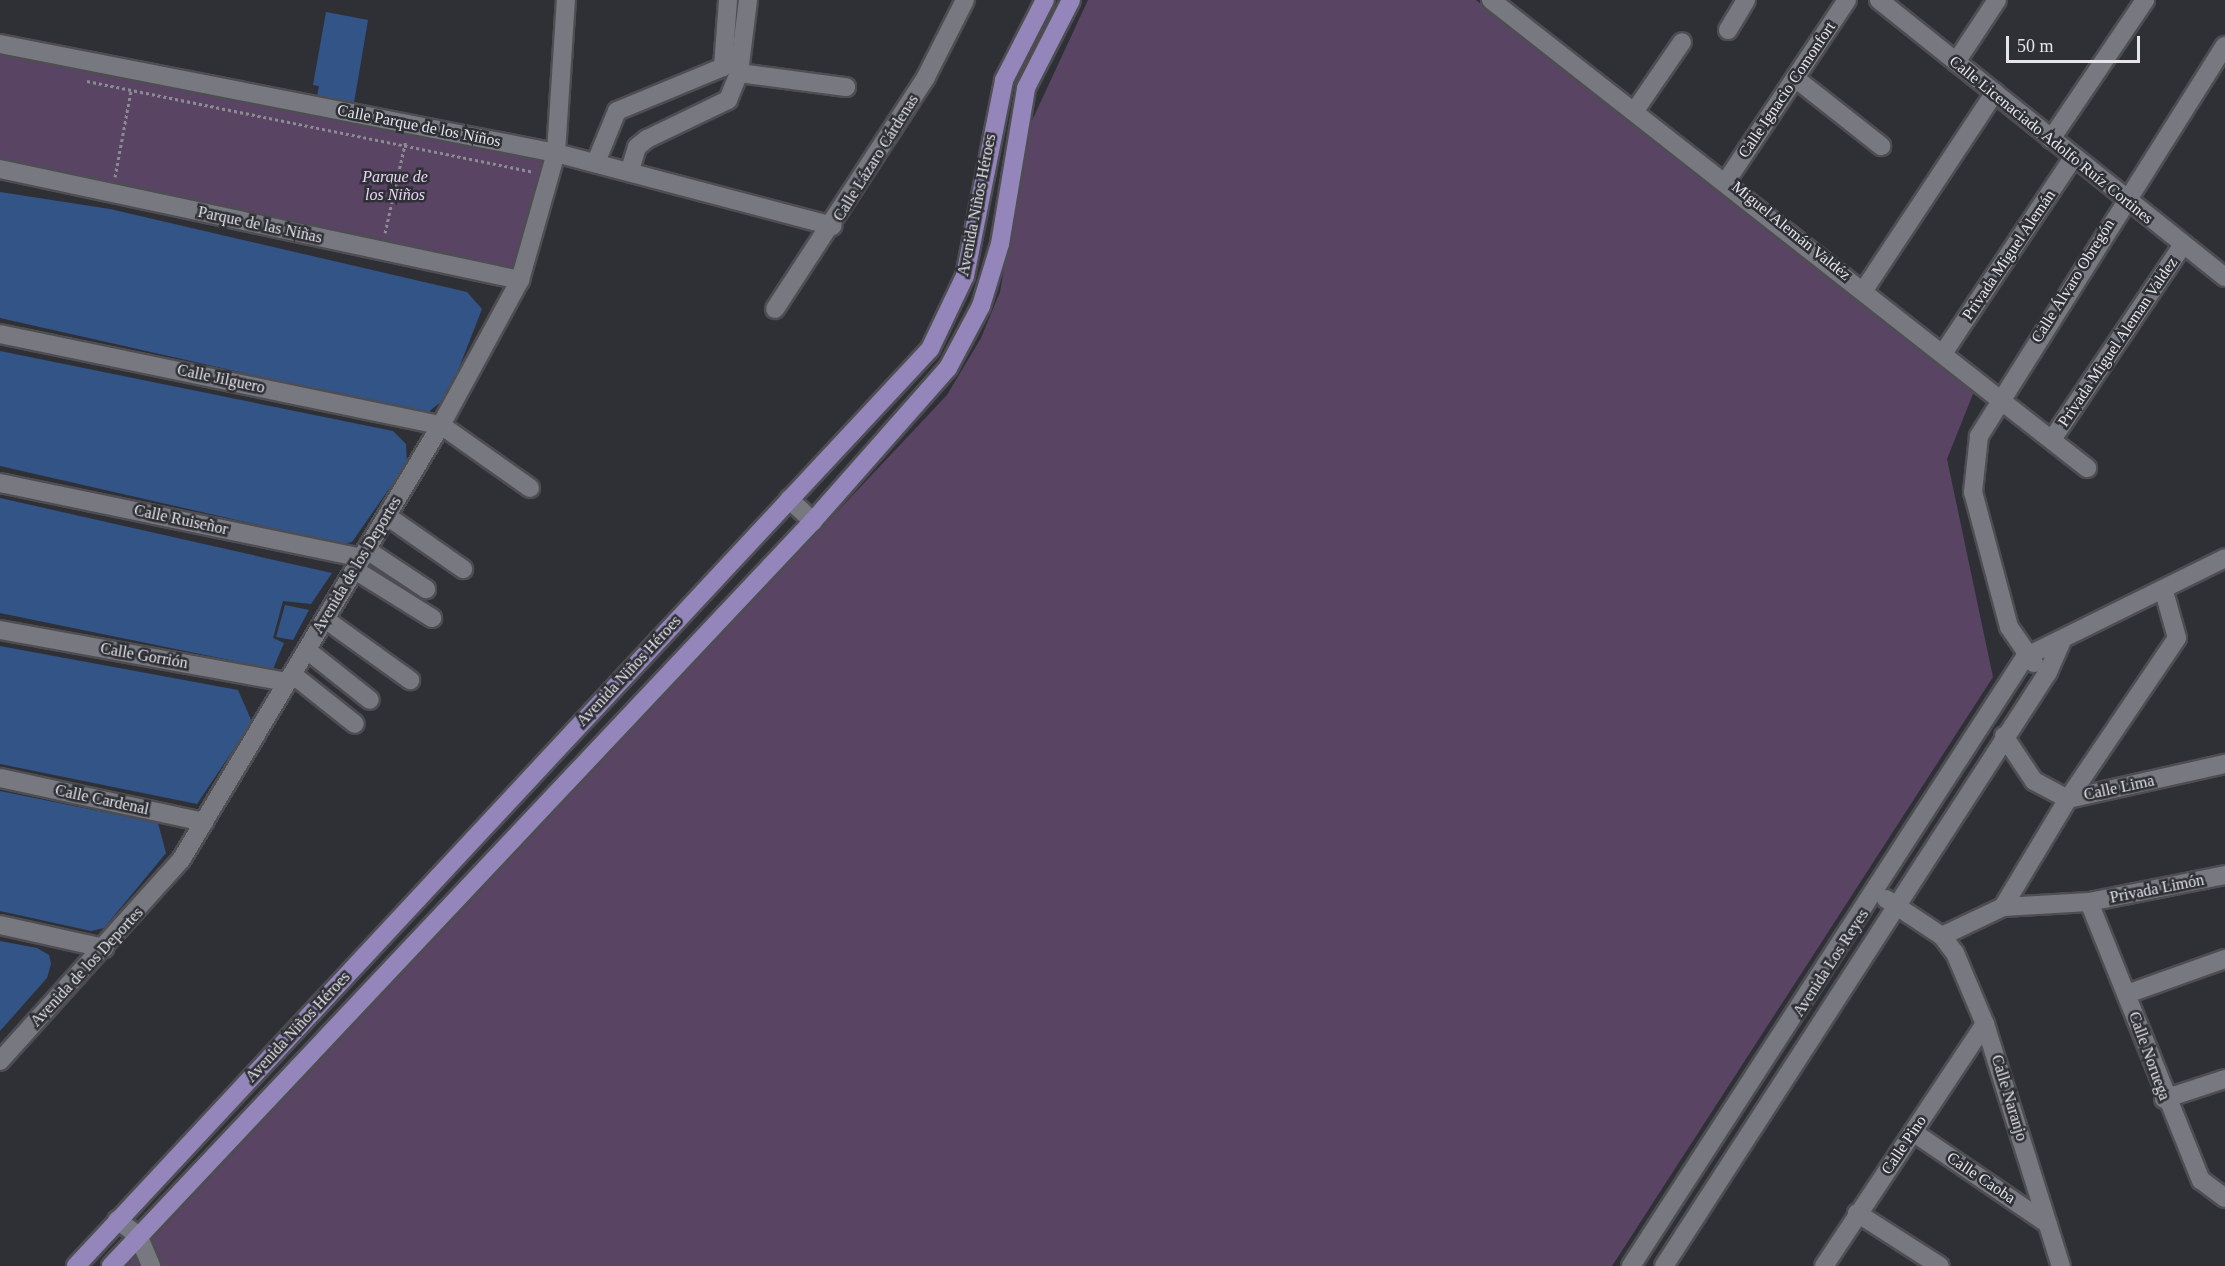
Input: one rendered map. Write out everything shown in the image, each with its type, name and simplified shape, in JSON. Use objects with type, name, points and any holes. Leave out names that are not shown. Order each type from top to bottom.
[{"type":"main road","name":"Avenida Niños Héroes","points":[[76,1266],[930,349],[965,276],[1004,80],[1045,0]]},
{"type":"main road","name":"Avenida Niños Héroes","points":[[111,1266],[813,521],[948,368],[981,306],[1000,244],[1026,88],[1071,0]]},
{"type":"street","name":"Avenida de los Deportes","points":[[0,1061],[160,887],[204,822],[441,425],[520,280],[556,153],[566,0]]},
{"type":"street","points":[[596,162],[617,111],[723,67],[728,0]]},
{"type":"street","points":[[630,170],[637,147],[728,100],[739,73],[748,0]]},
{"type":"street","name":"Calle Lázaro Cárdenas","points":[[775,309],[833,226],[926,77],[965,0]]},
{"type":"street","name":"Miguel Alemán Valdéz","points":[[1491,0],[1727,180],[2053,438],[2087,468]]},
{"type":"street","points":[[1728,30],[1746,0]]},
{"type":"street","name":"Calle Ignacio Comonfort","points":[[1727,180],[1847,0]]},
{"type":"street","name":"Calle Licenaciado Adolfo Ruíz Cortines","points":[[1879,0],[2182,246],[2224,274]]},
{"type":"street","points":[[1956,62],[1997,0]]},
{"type":"street","points":[[2051,139],[2145,0]]},
{"type":"street","points":[[1636,109],[1682,42]]},
{"type":"street","name":"Calle Parque de los Niños","points":[[0,44],[556,153],[630,170],[833,226]]},
{"type":"street","name":"Calle Álvaro Obregón","points":[[2000,396],[2124,199],[2225,46]]},
{"type":"street","points":[[739,73],[846,87]]},
{"type":"street","points":[[1795,78],[1881,146]]},
{"type":"street","points":[[1864,290],[1995,92]]},
{"type":"street","name":"Privada Miguel Alemán","points":[[1944,352],[2073,158]]},
{"type":"street","name":"Parque de las Niñas","points":[[0,169],[520,280]]},
{"type":"street","name":"Privada Miguel Aleman Valdez","points":[[2053,438],[2182,246]]},
{"type":"street","name":"Calle Jilguero","points":[[0,334],[441,425]]},
{"type":"street","points":[[2000,396],[1979,436],[1973,492],[2000,599],[2025,657],[2048,672]]},
{"type":"street","points":[[441,425],[530,488]]},
{"type":"street","name":"Calle Ruiseñor","points":[[0,483],[361,559]]},
{"type":"street","points":[[789,499],[813,521]]},
{"type":"street","points":[[387,516],[463,568]]},
{"type":"street","points":[[2025,657],[2061,643],[2225,558]]},
{"type":"street","points":[[361,559],[426,589]]},
{"type":"street","points":[[361,559],[432,618]]},
{"type":"street","points":[[1877,893],[1942,936],[2003,908],[2068,799],[2177,638],[2164,591]]},
{"type":"street","points":[[325,619],[410,681]]},
{"type":"street","name":"Calle Gorrión","points":[[0,630],[290,678]]},
{"type":"street","name":"Avenida Los Reyes","points":[[1664,1266],[2004,736],[2048,672],[2061,643]]},
{"type":"street","points":[[307,650],[369,700]]},
{"type":"street","name":"Avenida Los Reyes","points":[[1631,1266],[1877,893],[2025,657]]},
{"type":"street","points":[[290,678],[355,724]]},
{"type":"street","name":"Calle Lima","points":[[2004,736],[2034,781],[2068,799],[2225,765]]},
{"type":"street","name":"Calle Cardenal","points":[[0,778],[204,822]]},
{"type":"street","name":"Privada Limón","points":[[2003,908],[2089,902],[2225,875]]},
{"type":"street","name":"Calle Noruega","points":[[2089,902],[2127,994],[2164,1099],[2200,1180],[2225,1198]]},
{"type":"street","points":[[0,925],[104,948]]},
{"type":"street","name":"Calle Naranjo","points":[[1942,936],[1955,953],[1985,1024],[2061,1266]]},
{"type":"street","points":[[2127,994],[2225,959]]},
{"type":"street","name":"Calle Pino","points":[[1824,1266],[1857,1213],[1985,1024]]},
{"type":"street","points":[[2164,1099],[2225,1079]]},
{"type":"street","name":"Calle Caoba","points":[[1913,1132],[2048,1224]]},
{"type":"street","points":[[1857,1213],[1940,1266]]},
{"type":"street","points":[[117,1220],[138,1235],[151,1266]]},
{"type":"path","points":[[77,79],[550,175]]},
{"type":"path","points":[[112,193],[131,90]]},
{"type":"path","points":[[382,251],[410,124]]},
{"type":"green space","points":[[1088,0],[1476,0],[1975,389],[1947,459],[1993,677],[1612,1266],[127,1266],[947,395],[981,338],[1000,292],[1029,127]]},
{"type":"green space","name":"Parque de los Niños","points":[[0,44],[554,154],[517,276],[0,168]]},
{"type":"building","points":[[326,12],[368,20],[354,103],[317,96],[319,86],[313,85]]},
{"type":"building","points":[[0,192],[110,209],[467,292],[482,309],[448,396],[426,414],[0,318]]},
{"type":"building","points":[[0,351],[393,431],[406,444],[407,463],[352,542],[342,544],[0,466]]},
{"type":"building","points":[[0,498],[332,573],[311,604],[283,601],[273,638],[284,643],[273,669],[0,613]]},
{"type":"building","points":[[285,605],[309,610],[293,640],[276,637]]},
{"type":"building","points":[[0,646],[238,690],[252,722],[197,804],[0,764]]},
{"type":"building","points":[[0,791],[158,823],[166,853],[104,928],[91,931],[0,911]]},
{"type":"building","points":[[0,941],[37,948],[49,955],[51,964],[47,978],[0,1031]]}]
